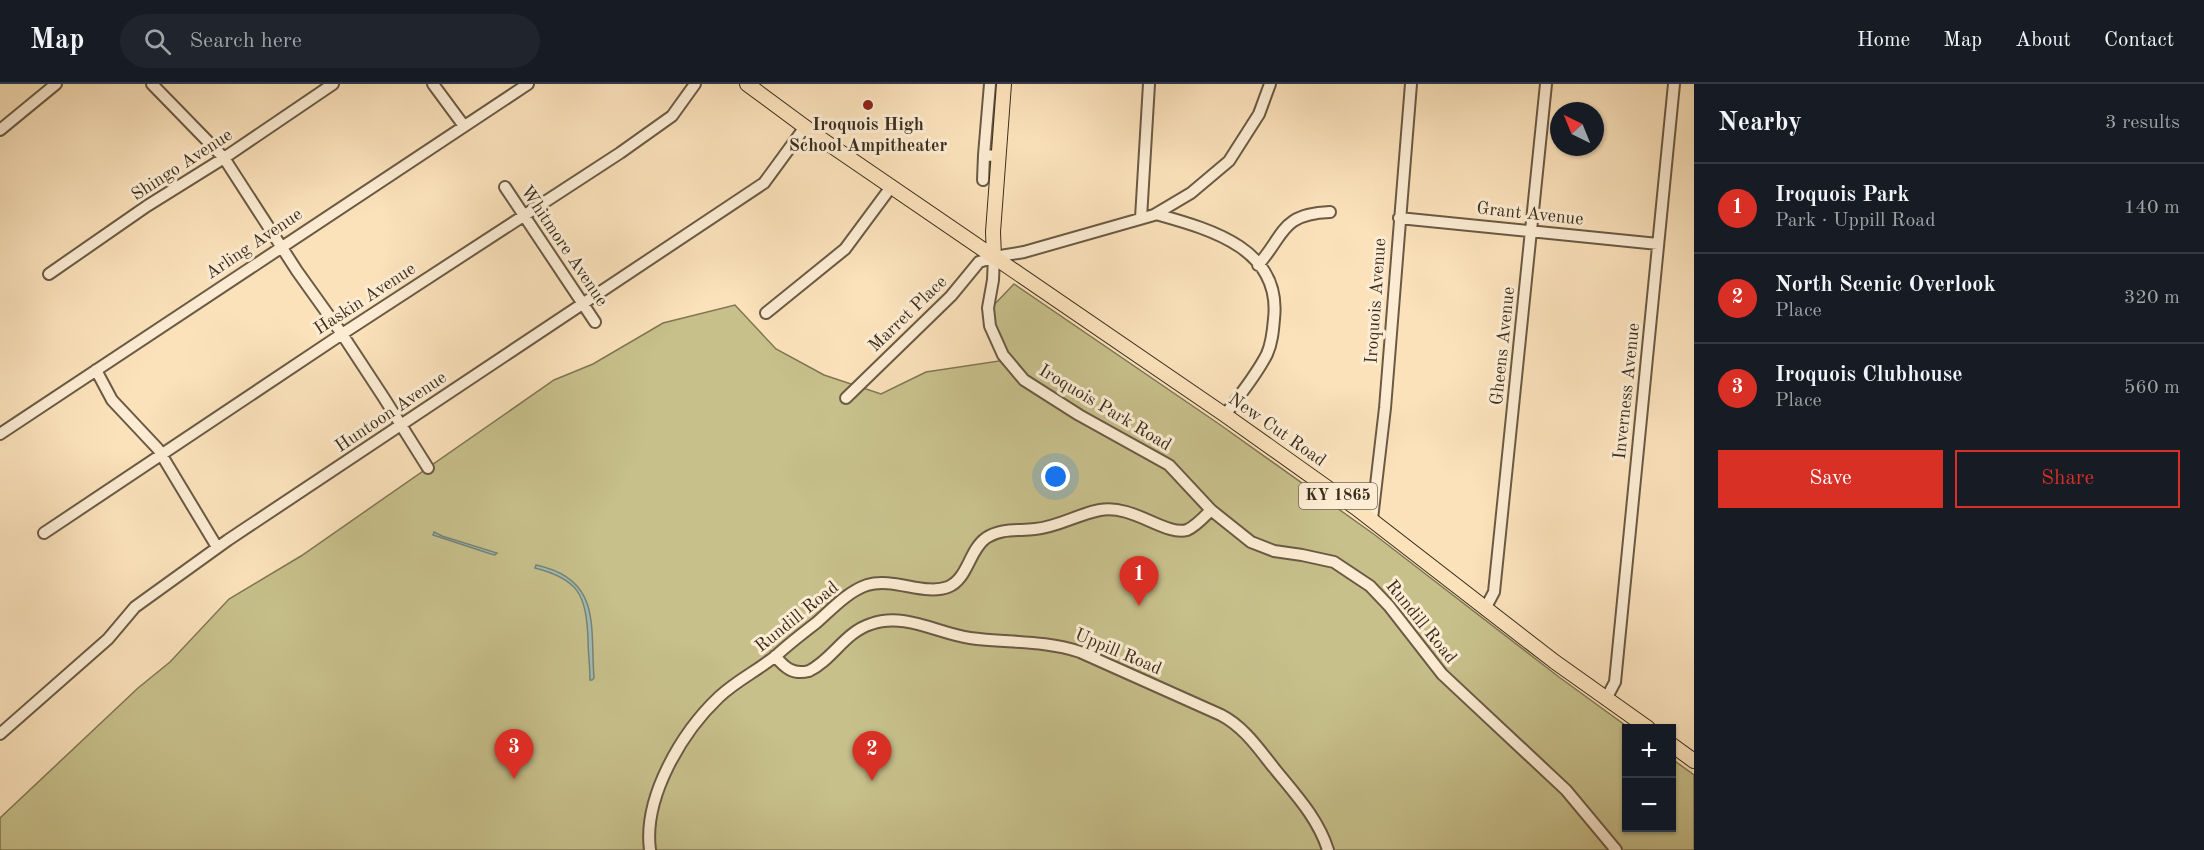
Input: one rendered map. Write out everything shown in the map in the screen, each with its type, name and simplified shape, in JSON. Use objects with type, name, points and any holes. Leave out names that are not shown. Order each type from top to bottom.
[{"type":"main road","name":"KY 1865","points":[[747,84],[891,187],[994,256]]},
{"type":"main road","points":[[994,256],[993,232],[1004,84]]},
{"type":"main road","name":"New Cut Road","points":[[994,256],[1372,519],[1485,609],[1641,724]]},
{"type":"main road","points":[[1676,749],[1694,762]]},
{"type":"street","points":[[0,130],[56,84]]},
{"type":"street","points":[[152,84],[224,158],[280,246],[342,334],[428,468]]},
{"type":"street","name":"Shingo Avenue","points":[[49,274],[147,206],[224,158],[333,84]]},
{"type":"street","points":[[433,84],[464,126]]},
{"type":"street","name":"Arling Avenue","points":[[0,434],[280,246],[528,84]]},
{"type":"street","name":"Haskin Avenue","points":[[44,533],[342,334],[620,153],[672,116],[695,84]]},
{"type":"street","points":[[983,180],[990,84]]},
{"type":"street","points":[[1140,218],[1149,84]]},
{"type":"street","points":[[994,256],[1024,252],[1156,214],[1191,193],[1229,161],[1259,114],[1270,84]]},
{"type":"street","name":"Iroquois Avenue","points":[[1372,519],[1385,408],[1411,84]]},
{"type":"street","name":"Gheens Avenue","points":[[1485,609],[1494,592],[1546,84]]},
{"type":"street","name":"Inverness Avenue","points":[[1606,699],[1615,682],[1674,84]]},
{"type":"street","name":"Huntoon Avenue","points":[[0,734],[108,639],[135,607],[218,547],[764,183],[805,127]]},
{"type":"street","points":[[984,155],[999,156]]},
{"type":"street","name":"Whitmore Avenue","points":[[506,187],[596,322]]},
{"type":"street","points":[[766,313],[845,249],[891,187]]},
{"type":"street","points":[[1258,265],[1287,226],[1308,215],[1330,212]]},
{"type":"street","points":[[1156,214],[1197,226],[1226,238],[1246,251],[1268,280],[1274,300],[1272,338],[1263,362],[1225,415]]},
{"type":"street","name":"Grant Avenue","points":[[1399,218],[1658,244]]},
{"type":"street","name":"Marret Place","points":[[846,398],[951,296],[979,262],[994,256]]},
{"type":"street","name":"Iroquois Park Road","points":[[994,256],[989,321],[998,345],[1012,368],[1040,392],[1168,465],[1211,510]]},
{"type":"street","points":[[96,370],[112,400],[160,455],[218,547]]},
{"type":"street","name":"Rundill Road","points":[[650,850],[652,819],[657,796],[677,749],[693,726],[719,697],[775,656],[793,639],[859,588],[883,583],[936,589],[950,586],[959,579],[979,544],[995,533],[1048,527],[1089,512],[1106,509],[1123,510],[1170,529],[1184,530],[1196,524],[1211,510],[1257,546],[1334,562],[1370,586],[1389,606],[1446,679],[1558,782],[1616,850]]},
{"type":"street","name":"Uppill Road","points":[[775,656],[790,671],[799,673],[809,671],[863,627],[890,620],[908,622],[969,638],[1056,646],[1080,652],[1221,715],[1236,724],[1312,814],[1328,850]]},
{"type":"shaded area","points":[[1014,284],[1219,424],[1375,535],[1624,724],[1622,832],[1676,832],[1676,762],[1694,775],[1694,850],[0,850],[0,818],[138,688],[170,662],[229,599],[301,556],[554,380],[593,364],[663,323],[735,305],[776,349],[824,375],[881,394],[926,372],[1006,360],[998,345],[991,308]]},
{"type":"water","points":[[434,532],[497,553],[491,554],[433,535]]},
{"type":"water","points":[[536,565],[557,572],[572,581],[582,593],[591,623],[594,678],[592,680],[590,680],[587,623],[582,599],[570,583],[550,572],[535,568]]},
{"type":"place","name":"Iroquois High School Ampitheater","points":[[868,105]]},
{"type":"place","name":"Iroquois Park","points":[[1139,606]]},
{"type":"place","name":"Iroquois Clubhouse","points":[[514,779]]},
{"type":"place","name":"North Scenic Overlook","points":[[872,781]]}]
